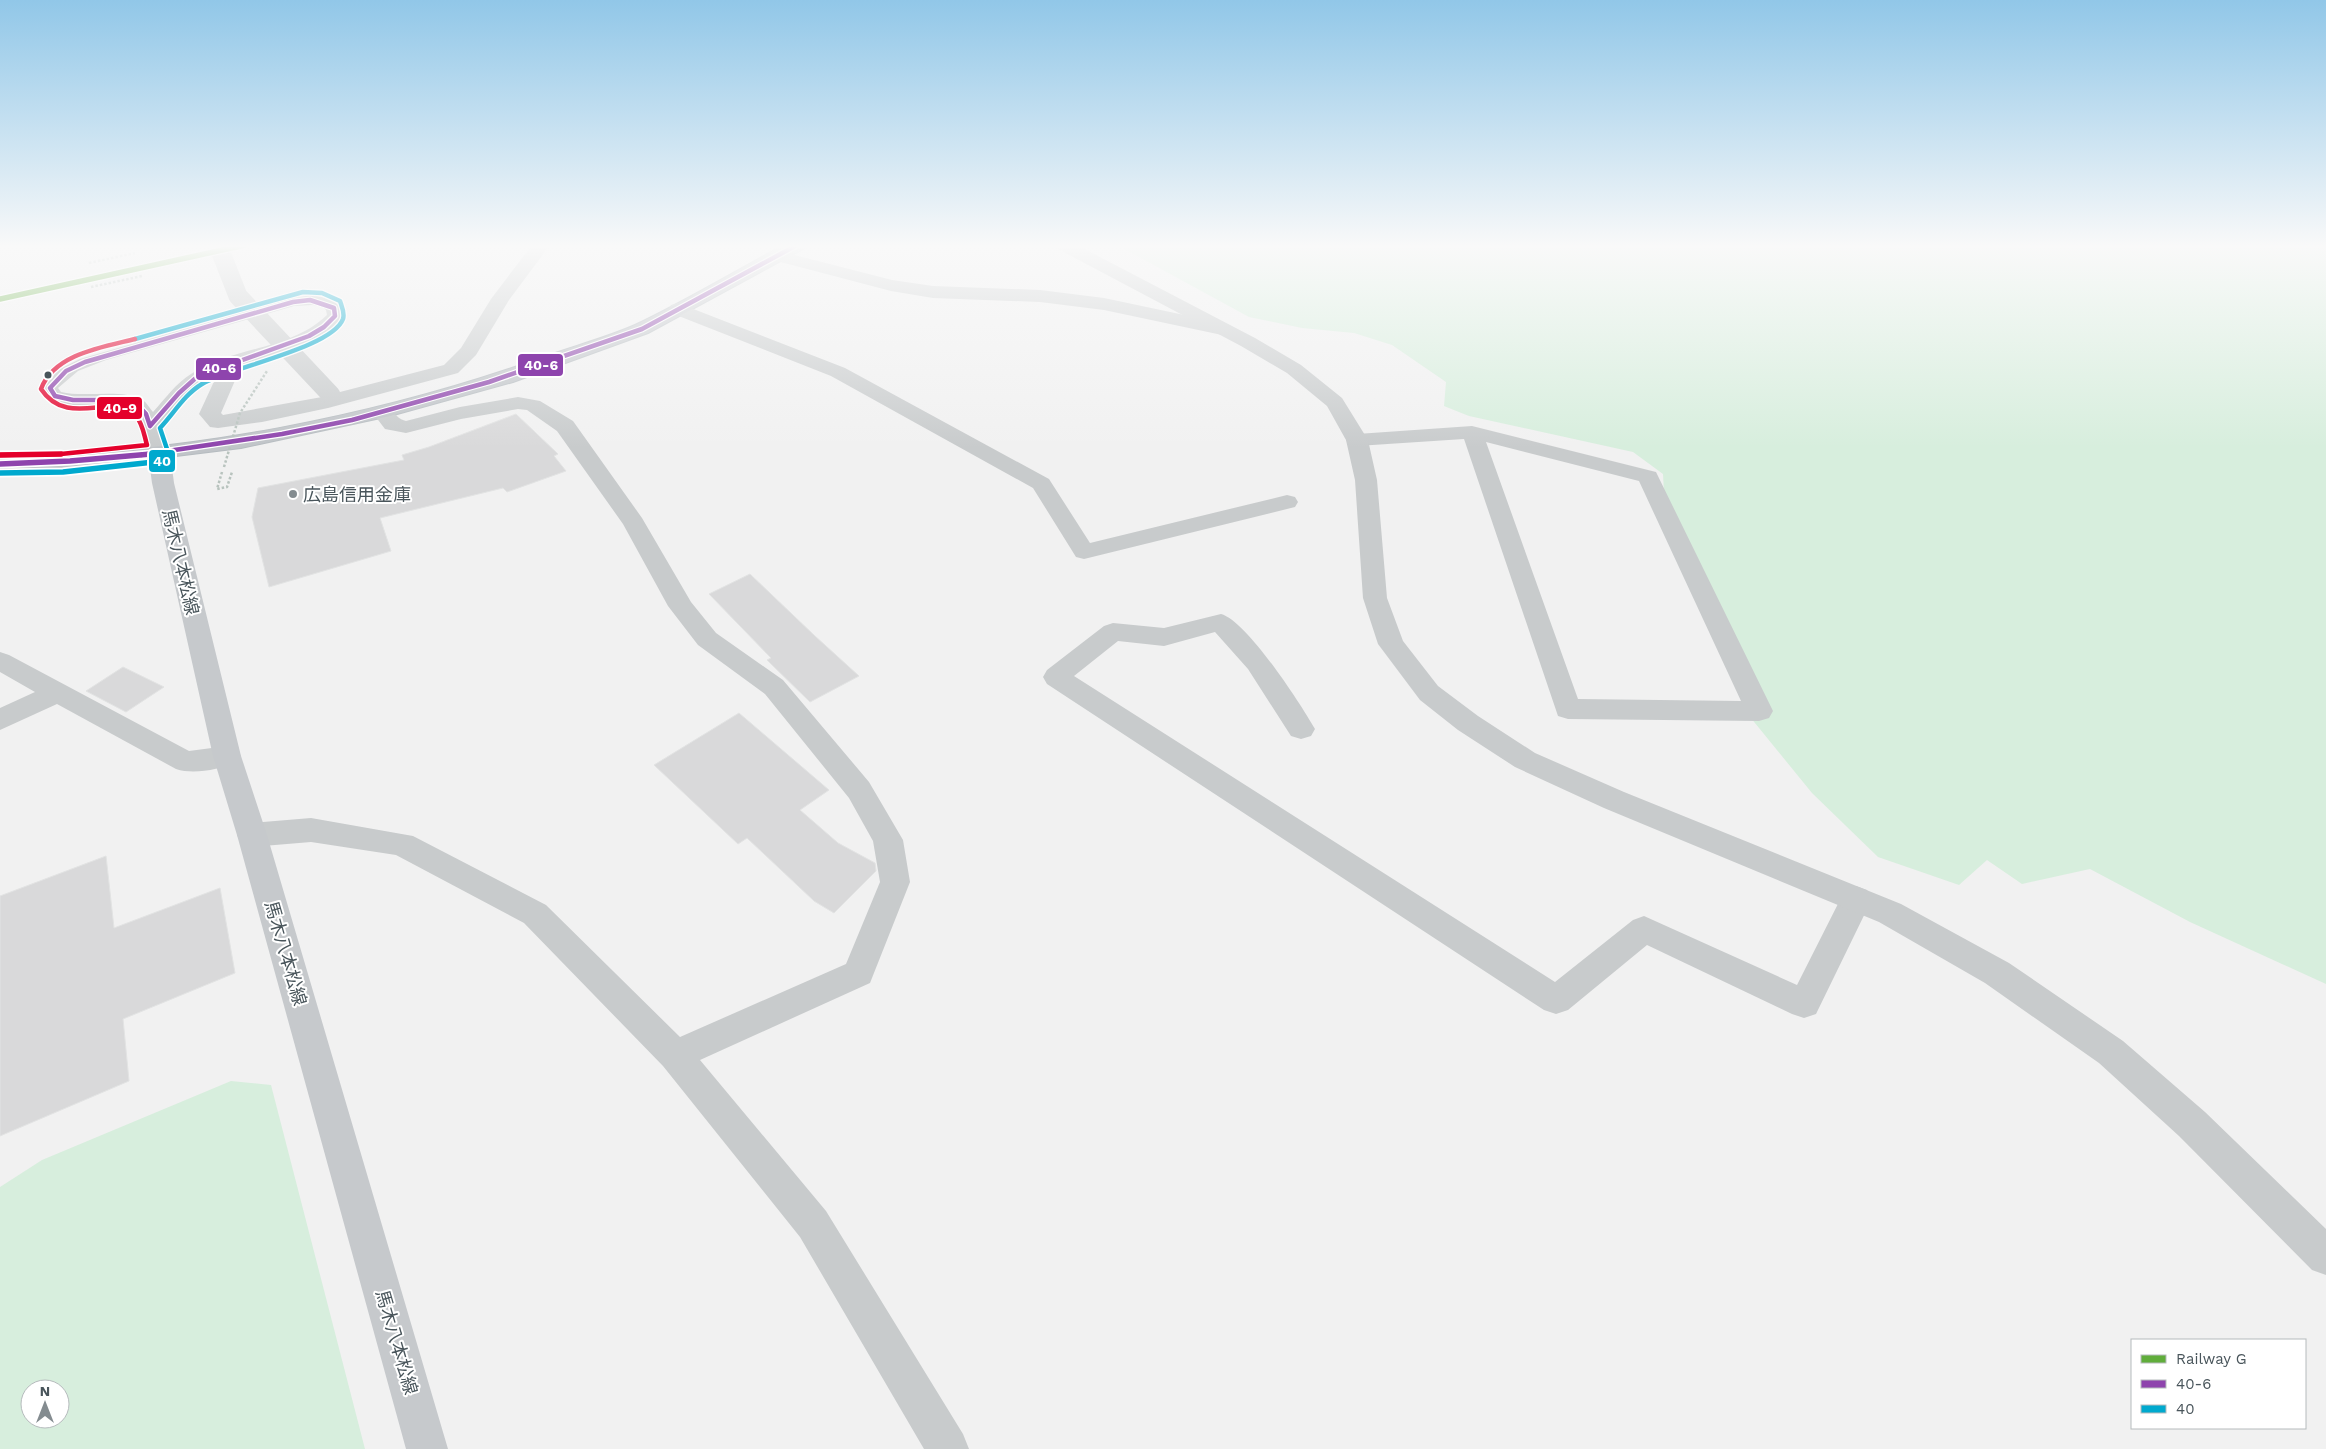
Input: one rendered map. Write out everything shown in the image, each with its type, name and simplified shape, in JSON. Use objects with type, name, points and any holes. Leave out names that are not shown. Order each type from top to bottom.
[{"type":"highway","points":[[0,464],[62,463],[154,440],[241,442],[383,412],[506,378],[641,329],[673,313]]},
{"type":"main road","name":"馬木八本松線","points":[[154,440],[227,756],[252,835],[427,1449]]},
{"type":"street","points":[[253,313],[333,398]]},
{"type":"street","points":[[233,362],[210,414],[218,422],[267,416],[450,369],[469,351],[492,313]]},
{"type":"street","points":[[685,313],[838,372],[1041,484],[1084,552],[1287,502]]},
{"type":"street","points":[[1145,313],[1222,329]]},
{"type":"street","points":[[1191,313],[1294,369],[1335,402],[1357,440],[1366,480],[1375,598],[1391,644],[1429,693],[1468,723],[1525,760],[1614,800],[1890,913],[1997,974],[2111,1052],[2192,1124],[2326,1256]]},
{"type":"street","points":[[383,412],[393,424],[406,427],[460,413],[518,403],[533,405],[565,426],[634,523],[681,606],[706,639],[774,687],[859,790],[888,840],[895,882],[858,973],[674,1055]]},
{"type":"street","points":[[1357,440],[1472,432],[1648,477],[1760,710],[1568,709],[1472,432]]},
{"type":"street","points":[[1301,729],[1257,663],[1221,622],[1164,637],[1114,632],[1056,677],[1556,1000],[1644,930],[1804,1004],[1856,898]]},
{"type":"street","points":[[0,661],[186,762],[227,756]]},
{"type":"street","points":[[0,720],[56,693]]},
{"type":"street","points":[[252,835],[311,830],[402,844],[535,914],[674,1055],[814,1224],[948,1449]]},
{"type":"lane","points":[[154,440],[146,414],[137,404],[122,400],[73,400],[55,396],[50,388],[57,377],[72,367],[257,313]]},
{"type":"lane","points":[[154,440],[182,390],[196,378],[233,362],[314,335],[328,325],[335,316],[335,313]]},
{"type":"path","points":[[234,466],[228,487],[217,489],[240,413],[270,366]]},
{"type":"green space","points":[[1241,313],[2326,313],[2326,984],[2190,922],[2090,869],[2022,884],[1987,860],[1959,885],[1878,857],[1812,793],[1746,712],[1665,512],[1663,474],[1633,452],[1469,416],[1444,406],[1446,382],[1392,345],[1354,333],[1302,328],[1249,317]]},
{"type":"green space","points":[[231,1081],[271,1085],[365,1449],[0,1449],[0,1187],[42,1160]]},
{"type":"building","points":[[516,414],[558,454],[554,456],[566,471],[507,492],[503,488],[380,518],[391,551],[269,587],[252,517],[258,488],[404,460],[402,455],[429,447]]},
{"type":"building","points":[[750,574],[859,676],[810,702],[767,660],[771,658],[709,594]]},
{"type":"building","points":[[123,667],[164,687],[126,712],[86,691]]},
{"type":"building","points":[[739,713],[829,790],[800,810],[838,843],[875,863],[876,871],[834,913],[814,901],[747,838],[738,844],[654,765]]},
{"type":"building","points":[[106,856],[114,928],[220,888],[235,973],[123,1019],[129,1081],[0,1136],[0,896]]},
{"type":"transit line","name":"40","points":[[135,339],[226,313]]},
{"type":"transit line","name":"40-6","points":[[256,313],[85,362],[66,371],[50,388],[55,396],[73,400],[122,400],[137,404],[146,414],[150,426],[179,393],[198,376],[309,336],[324,327],[335,316],[335,313]]},
{"type":"transit line","name":"40","points":[[0,473],[63,472],[163,461],[168,452],[160,428],[196,388],[219,375],[237,368],[292,352],[310,344],[327,335],[342,322],[343,313]]},
{"type":"transit line","name":"40-6","points":[[0,464],[140,455],[211,446],[352,420],[489,382],[610,341],[642,329],[674,313]]},
{"type":"transit line","name":"40-9","points":[[0,455],[61,454],[147,445],[141,424],[134,413],[124,408],[71,409],[59,406],[48,400],[41,389],[45,378],[66,361],[96,349],[135,339]]},
{"type":"place","name":"広島信用金庫","points":[[293,494]]}]
